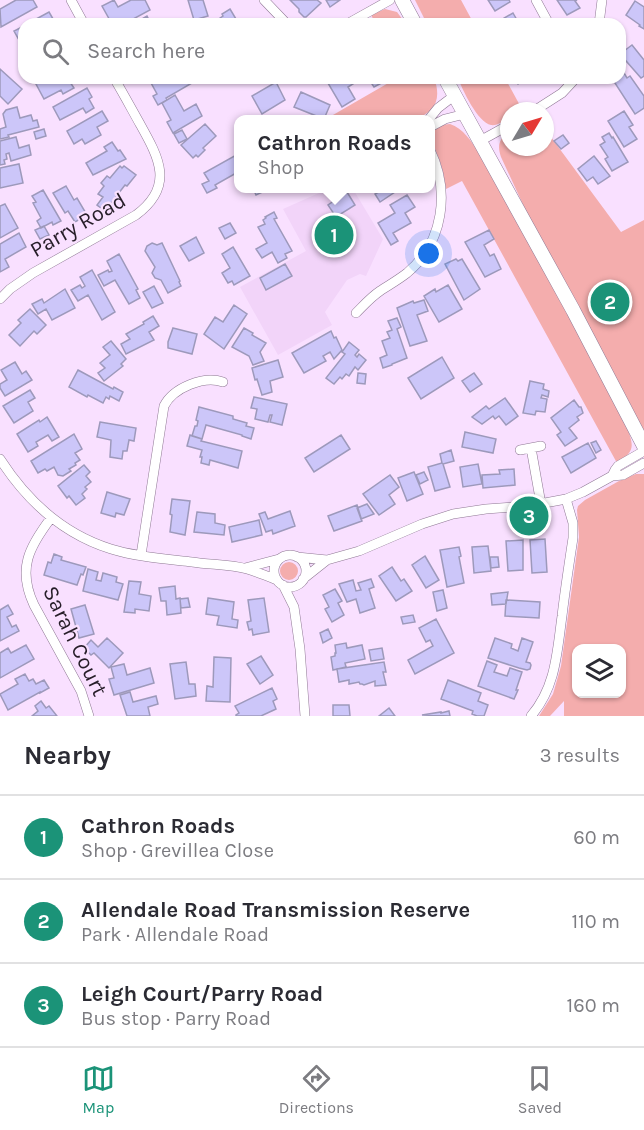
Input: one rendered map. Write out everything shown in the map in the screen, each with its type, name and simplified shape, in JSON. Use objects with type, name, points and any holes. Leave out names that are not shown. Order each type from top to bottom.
[{"type":"street","points":[[71,0],[81,18]]},
{"type":"street","points":[[264,0],[281,18]]},
{"type":"street","points":[[358,18],[390,0]]},
{"type":"street","points":[[402,0],[412,18]]},
{"type":"street","points":[[536,0],[546,18]]},
{"type":"street","points":[[600,18],[602,0]]},
{"type":"street","name":"Parry Road","points":[[0,299],[33,273],[145,209],[156,194],[160,175],[158,158],[117,84]]},
{"type":"street","points":[[448,84],[573,310],[644,446]]},
{"type":"street","points":[[549,102],[571,84]]},
{"type":"street","points":[[433,115],[454,95]]},
{"type":"street","points":[[435,124],[465,114]]},
{"type":"street","points":[[480,141],[500,130]]},
{"type":"street","points":[[356,313],[378,292],[408,272],[432,239],[440,214],[442,195],[435,163]]},
{"type":"street","points":[[141,555],[162,412],[166,400],[177,391],[200,382],[212,379],[223,382]]},
{"type":"street","points":[[158,393],[166,400]]},
{"type":"street","points":[[520,450],[541,446]]},
{"type":"street","points":[[531,448],[541,504]]},
{"type":"street","points":[[612,476],[618,466],[644,451]]},
{"type":"street","points":[[0,459],[22,490],[51,518],[95,543],[112,549],[141,555],[245,568],[291,586],[301,581],[327,560]]},
{"type":"street","points":[[245,568],[288,555],[327,560],[374,546],[422,524],[453,514],[566,499],[612,476],[623,475],[644,463]]},
{"type":"street","points":[[531,716],[546,694],[554,673],[573,537],[573,523],[566,499]]},
{"type":"street","name":"Sarah Court","points":[[51,518],[30,549],[26,566],[26,582],[34,605],[81,691],[89,716]]},
{"type":"street","points":[[294,607],[305,569],[304,564],[297,557]]},
{"type":"street","points":[[279,559],[274,571],[294,607],[305,716]]},
{"type":"shaded area","points":[[415,0],[461,0],[471,18],[424,18]]},
{"type":"shaded area","points":[[385,9],[397,12],[402,18],[373,18],[371,15]]},
{"type":"shaded area","points":[[387,84],[436,84],[437,99],[435,104],[423,115],[333,115]]},
{"type":"shaded area","points":[[460,84],[508,84],[518,102],[500,102],[500,123],[491,125],[481,118],[471,105]]},
{"type":"shaded area","points":[[450,124],[455,126],[463,132],[479,153],[565,307],[626,424],[632,442],[628,454],[617,463],[462,181],[446,189],[435,149],[435,129]]},
{"type":"shaded area","points":[[554,141],[621,232],[644,220],[644,434],[526,211],[501,157],[554,156]]},
{"type":"shaded area","points":[[319,193],[355,193],[383,239],[366,276],[360,274],[347,280],[325,312],[332,325],[278,355],[240,287],[306,251],[283,209]]},
{"type":"shaded area","points":[[636,474],[644,474],[644,716],[564,716],[564,701],[550,716],[539,716],[553,694],[561,666],[579,537],[577,510],[585,500],[619,481]]},
{"type":"shaded area","points":[[289,562],[295,565],[298,571],[295,577],[289,580],[283,577],[280,571],[283,565]]},
{"type":"building","points":[[16,0],[33,0],[37,7],[1,27],[0,9]]},
{"type":"building","points":[[114,0],[118,7],[131,0],[145,0],[150,10],[135,18],[109,18],[102,6]]},
{"type":"building","points":[[188,0],[203,0],[208,16],[193,18]]},
{"type":"building","points":[[290,0],[317,0],[321,3],[304,17]]},
{"type":"building","points":[[326,0],[340,0],[330,7]]},
{"type":"building","points":[[488,0],[509,0],[510,2],[495,11]]},
{"type":"building","points":[[557,0],[577,0],[575,1],[580,8],[567,15]]},
{"type":"building","points":[[635,1],[644,7],[644,29],[626,15]]},
{"type":"building","points":[[230,9],[235,18],[220,18]]},
{"type":"building","points":[[49,12],[52,18],[38,18]]},
{"type":"building","points":[[513,13],[516,18],[504,18]]},
{"type":"building","points":[[632,45],[644,60],[644,76],[641,78],[626,61],[626,50]]},
{"type":"building","points":[[0,69],[22,89],[8,104],[0,96]]},
{"type":"building","points":[[626,76],[630,76],[644,96],[644,108],[635,114],[616,84],[626,84]]},
{"type":"building","points":[[36,84],[71,84],[74,88],[63,94],[61,90],[44,99]]},
{"type":"building","points":[[152,84],[190,84],[158,105],[153,96],[157,94]]},
{"type":"building","points":[[273,84],[277,84],[285,100],[262,114],[252,96]]},
{"type":"building","points":[[329,84],[353,84],[348,87],[355,99],[342,107]]},
{"type":"building","points":[[87,88],[94,108],[86,113],[83,108],[60,120],[53,107]]},
{"type":"building","points":[[301,92],[330,105],[326,115],[314,115],[294,107]]},
{"type":"building","points":[[175,95],[184,111],[196,104],[202,116],[173,133],[167,122],[171,120],[162,103]]},
{"type":"building","points":[[17,107],[20,118],[31,115],[33,121],[37,120],[39,127],[0,139],[0,129],[6,127],[3,114],[6,110]]},
{"type":"building","points":[[102,111],[108,121],[97,127],[101,135],[85,144],[82,139],[74,144],[67,131]]},
{"type":"building","points":[[624,111],[633,125],[629,127],[637,139],[624,147],[608,121]]},
{"type":"building","points":[[205,124],[216,136],[203,148],[205,150],[198,157],[196,155],[193,158],[181,145]]},
{"type":"building","points":[[44,129],[46,136],[36,139],[34,132]]},
{"type":"building","points":[[182,130],[187,139],[179,143],[174,134]]},
{"type":"building","points":[[609,133],[628,162],[612,171],[605,159],[608,157],[600,145],[605,142],[602,137]]},
{"type":"building","points":[[563,135],[569,143],[561,149],[554,141]]},
{"type":"building","points":[[16,137],[19,148],[29,145],[31,155],[11,161],[9,153],[6,154],[5,164],[0,165],[0,141]]},
{"type":"building","points":[[112,142],[126,159],[93,175],[86,163],[107,151],[104,147]]},
{"type":"building","points":[[234,156],[234,174],[215,185],[217,188],[207,193],[202,184],[209,181],[204,173]]},
{"type":"building","points":[[594,156],[610,176],[598,184],[593,177],[587,181],[578,169]]},
{"type":"building","points":[[19,164],[23,183],[0,188],[0,168]]},
{"type":"building","points":[[120,166],[122,168],[124,166],[136,175],[127,186],[125,185],[105,211],[97,205],[103,197],[98,194],[104,186],[101,183],[107,176],[110,178]]},
{"type":"building","points":[[66,186],[74,200],[77,198],[87,215],[75,222],[68,211],[65,213],[53,193]]},
{"type":"building","points":[[43,190],[61,221],[53,225],[52,222],[41,228],[37,221],[41,218],[32,196]]},
{"type":"building","points":[[348,193],[355,205],[336,217],[328,205]]},
{"type":"building","points":[[377,193],[394,193],[380,202],[375,194]]},
{"type":"building","points":[[407,195],[415,207],[405,213],[411,223],[393,233],[398,241],[391,245],[378,223],[395,213],[390,205]]},
{"type":"building","points":[[5,204],[18,228],[0,238],[0,206]]},
{"type":"building","points":[[274,212],[277,218],[274,219],[292,251],[285,254],[287,258],[278,263],[272,252],[262,258],[256,249],[267,243],[258,227],[265,224],[263,220],[265,217]]},
{"type":"building","points":[[230,223],[236,233],[225,239],[219,228]]},
{"type":"building","points":[[44,226],[49,235],[40,239],[35,230]]},
{"type":"building","points":[[489,230],[494,239],[484,245],[490,256],[494,254],[501,269],[485,277],[465,242]]},
{"type":"building","points":[[19,233],[26,247],[5,259],[9,267],[0,272],[0,244]]},
{"type":"building","points":[[196,237],[204,253],[189,261],[180,246]]},
{"type":"building","points":[[152,243],[157,245],[162,243],[180,281],[181,286],[168,293],[161,280],[155,278],[152,273],[155,267],[145,251]]},
{"type":"building","points":[[233,247],[250,276],[234,285],[232,281],[228,283],[222,273],[230,268],[222,254]]},
{"type":"building","points":[[119,254],[138,289],[136,290],[140,298],[129,304],[115,280],[104,286],[98,275],[108,270],[112,271],[107,261]]},
{"type":"building","points":[[456,259],[458,261],[462,259],[480,289],[464,300],[445,264]]},
{"type":"building","points":[[285,264],[292,276],[266,290],[260,278]]},
{"type":"building","points":[[92,270],[115,312],[102,320],[88,295],[78,301],[71,290],[80,285],[82,288],[85,286],[80,277]]},
{"type":"building","points":[[448,285],[462,309],[439,322],[424,296]]},
{"type":"building","points":[[154,286],[163,303],[152,308],[143,292]]},
{"type":"building","points":[[65,289],[75,308],[52,320],[46,309],[38,314],[32,304],[42,299],[44,303]]},
{"type":"building","points":[[424,300],[428,311],[417,315],[427,341],[410,346],[397,308],[413,301],[414,303]]},
{"type":"building","points":[[234,305],[247,314],[224,349],[204,334],[215,317],[223,322]]},
{"type":"building","points":[[30,309],[46,325],[37,334],[34,331],[20,346],[9,335],[21,323],[18,320]]},
{"type":"building","points":[[153,316],[159,326],[149,332],[154,340],[126,354],[121,344],[130,339],[126,334]]},
{"type":"building","points":[[397,318],[401,327],[397,329],[407,358],[383,368],[380,358],[387,355],[382,341],[390,338],[387,332],[392,330],[388,321]]},
{"type":"building","points":[[173,328],[197,334],[192,354],[168,348]]},
{"type":"building","points":[[244,328],[266,343],[260,352],[264,361],[253,365],[249,356],[232,347]]},
{"type":"building","points":[[331,331],[342,350],[334,359],[330,352],[323,356],[326,361],[304,373],[292,353]]},
{"type":"building","points":[[111,341],[126,359],[121,364],[123,366],[104,381],[98,373],[105,368],[100,363],[110,355],[103,347]]},
{"type":"building","points":[[349,342],[359,350],[355,355],[357,357],[359,354],[366,360],[358,370],[355,367],[349,376],[346,374],[342,379],[340,377],[334,384],[326,378],[345,354],[342,352]]},
{"type":"building","points":[[442,357],[454,378],[421,399],[408,378]]},
{"type":"building","points":[[278,360],[283,377],[270,381],[272,392],[262,395],[252,368]]},
{"type":"building","points":[[15,362],[22,374],[26,371],[32,380],[5,396],[0,384],[7,380],[1,370]]},
{"type":"building","points":[[78,370],[123,392],[119,401],[110,396],[109,399],[106,397],[103,403],[69,387]]},
{"type":"building","points":[[358,373],[366,374],[365,384],[357,383]]},
{"type":"building","points":[[474,373],[482,384],[470,392],[462,381]]},
{"type":"building","points":[[530,381],[544,384],[543,389],[549,391],[548,397],[542,395],[541,398],[547,399],[545,412],[536,411],[535,415],[523,413]]},
{"type":"building","points":[[30,390],[35,398],[28,402],[33,411],[14,423],[3,406]]},
{"type":"building","points":[[254,397],[287,404],[282,425],[270,422],[272,415],[268,422],[255,419],[257,409],[251,408]]},
{"type":"building","points":[[505,398],[518,416],[506,425],[499,416],[495,419],[493,416],[482,424],[472,417],[486,406],[489,409]]},
{"type":"building","points":[[574,400],[583,413],[577,417],[579,420],[569,428],[577,438],[565,446],[557,435],[561,432],[551,418]]},
{"type":"building","points":[[199,407],[233,416],[233,419],[247,423],[246,426],[254,428],[251,439],[206,425],[202,439],[192,436],[197,426]]},
{"type":"building","points":[[47,417],[59,437],[52,441],[48,435],[36,442],[38,446],[28,452],[17,434]]},
{"type":"building","points":[[100,422],[136,428],[134,441],[129,440],[127,451],[123,451],[122,459],[110,457],[111,440],[97,437]]},
{"type":"building","points":[[465,432],[496,439],[493,453],[462,447]]},
{"type":"building","points":[[74,434],[82,449],[75,453],[80,460],[69,469],[71,471],[63,476],[58,475],[54,467],[38,473],[31,461]]},
{"type":"building","points":[[190,435],[202,439],[201,441],[242,451],[238,468],[210,460],[209,465],[201,463],[202,450],[187,446]]},
{"type":"building","points":[[341,435],[350,449],[314,472],[305,458]]},
{"type":"building","points":[[596,441],[601,450],[596,453],[591,443]]},
{"type":"building","points":[[588,443],[596,458],[571,473],[562,457]]},
{"type":"building","points":[[451,450],[454,461],[443,464],[450,487],[435,491],[428,467],[442,463],[440,454]]},
{"type":"building","points":[[478,464],[482,484],[463,487],[460,467]]},
{"type":"building","points":[[84,465],[90,472],[86,476],[91,482],[82,494],[85,498],[76,505],[58,486]]},
{"type":"building","points":[[514,469],[515,485],[483,488],[482,475],[500,474],[499,470]]},
{"type":"building","points":[[414,472],[423,494],[407,501],[398,478]]},
{"type":"building","points":[[424,472],[428,480],[420,484],[416,475]]},
{"type":"building","points":[[390,475],[399,487],[389,495],[395,504],[379,515],[363,494]]},
{"type":"building","points":[[107,492],[130,499],[124,515],[116,513],[115,517],[101,513]]},
{"type":"building","points":[[172,499],[190,501],[185,535],[170,532]]},
{"type":"building","points":[[367,504],[374,514],[361,519],[357,508]]},
{"type":"building","points":[[357,505],[362,521],[334,531],[328,516]]},
{"type":"building","points":[[290,511],[295,526],[273,534],[272,530],[266,532],[259,514],[265,512],[268,519]]},
{"type":"building","points":[[197,512],[215,514],[215,523],[225,525],[224,535],[194,532]]},
{"type":"building","points":[[259,520],[262,535],[232,542],[229,527]]},
{"type":"building","points":[[545,539],[547,572],[532,573],[530,540]]},
{"type":"building","points":[[523,540],[523,570],[508,571],[506,541]]},
{"type":"building","points":[[488,546],[491,571],[474,573],[472,547]]},
{"type":"building","points":[[459,547],[464,583],[447,587],[440,550]]},
{"type":"building","points":[[54,554],[62,557],[61,560],[86,567],[77,585],[44,575],[48,562],[51,563]]},
{"type":"building","points":[[425,556],[439,580],[426,588],[412,565]]},
{"type":"building","points":[[490,557],[498,557],[499,567],[491,568]]},
{"type":"building","points":[[392,567],[401,581],[404,579],[412,591],[396,601],[379,576]]},
{"type":"building","points":[[88,569],[98,572],[96,580],[101,581],[103,573],[117,577],[116,582],[123,584],[118,600],[83,591]]},
{"type":"building","points":[[371,579],[374,587],[369,589],[375,608],[360,613],[356,599],[347,602],[339,584],[353,580],[356,591],[361,590],[358,583]]},
{"type":"building","points":[[129,581],[141,582],[139,594],[151,596],[149,611],[135,609],[135,613],[124,612]]},
{"type":"building","points":[[175,586],[176,599],[180,598],[181,613],[167,615],[166,601],[161,601],[159,588]]},
{"type":"building","points":[[335,589],[342,601],[338,603],[344,615],[332,622],[325,609],[329,607],[323,595]]},
{"type":"building","points":[[443,590],[447,608],[437,611],[433,592]]},
{"type":"building","points":[[508,592],[506,604],[492,605],[491,594]]},
{"type":"building","points":[[188,598],[190,607],[181,608],[180,599]]},
{"type":"building","points":[[208,598],[234,602],[232,619],[238,620],[237,628],[217,625],[219,616],[206,614]]},
{"type":"building","points":[[264,598],[269,632],[253,635],[247,622],[251,621],[248,600]]},
{"type":"building","points":[[506,600],[540,602],[539,618],[505,616]]},
{"type":"building","points":[[8,605],[13,614],[7,617],[12,627],[16,625],[19,631],[0,641],[0,610]]},
{"type":"building","points":[[85,605],[94,634],[79,638],[71,609]]},
{"type":"building","points":[[413,615],[415,622],[403,624],[401,617]]},
{"type":"building","points":[[436,619],[454,653],[415,674],[408,660],[433,646],[430,640],[426,642],[419,628]]},
{"type":"building","points":[[328,629],[332,638],[323,643],[320,633]]},
{"type":"building","points":[[107,638],[123,653],[109,668],[94,653],[91,655],[84,648],[91,640],[98,647]]},
{"type":"building","points":[[495,638],[512,644],[511,648],[518,651],[522,638],[533,642],[526,662],[530,663],[530,669],[519,668],[488,658]]},
{"type":"building","points":[[346,643],[347,648],[362,645],[365,659],[345,663],[346,667],[333,670],[331,657],[336,653],[335,645]]},
{"type":"building","points":[[26,645],[34,659],[0,678],[0,653],[8,648],[11,653]]},
{"type":"building","points":[[382,648],[384,659],[371,661],[369,650]]},
{"type":"building","points":[[261,656],[273,675],[260,684],[247,664]]},
{"type":"building","points":[[214,657],[231,658],[230,702],[206,701],[207,686],[213,687]]},
{"type":"building","points":[[487,661],[497,665],[494,672],[507,676],[510,668],[522,672],[514,699],[478,686]]},
{"type":"building","points":[[186,662],[189,684],[195,684],[196,696],[175,699],[170,664]]},
{"type":"building","points":[[384,662],[386,672],[383,672],[386,685],[375,686],[375,681],[364,685],[359,682],[349,684],[349,680],[339,682],[337,669]]},
{"type":"building","points":[[124,664],[127,675],[150,668],[154,683],[114,695],[109,679],[114,678],[111,667]]},
{"type":"building","points":[[25,674],[29,681],[33,679],[36,684],[44,680],[49,688],[8,710],[0,694],[18,684],[15,679]]},
{"type":"building","points":[[448,680],[481,693],[478,701],[488,705],[484,716],[477,716],[472,714],[473,711],[441,699]]},
{"type":"building","points":[[272,688],[277,699],[273,701],[276,709],[261,716],[236,716],[239,713],[235,706]]},
{"type":"building","points":[[130,692],[133,702],[156,696],[158,704],[148,707],[150,716],[127,716],[120,695]]},
{"type":"building","points":[[41,701],[46,708],[49,706],[57,716],[32,716],[38,711],[35,706]]},
{"type":"building","points":[[333,705],[349,705],[350,716],[333,716]]},
{"type":"building","points":[[389,708],[395,716],[379,716]]},
{"type":"building","points":[[449,711],[450,716],[422,715],[441,713]]},
{"type":"place","name":"Cathron Roads","points":[[334,235]]},
{"type":"place","name":"Allendale Road Transmission Reserve","points":[[610,302]]},
{"type":"place","name":"Leigh Court/Parry Road","points":[[529,516]]}]
